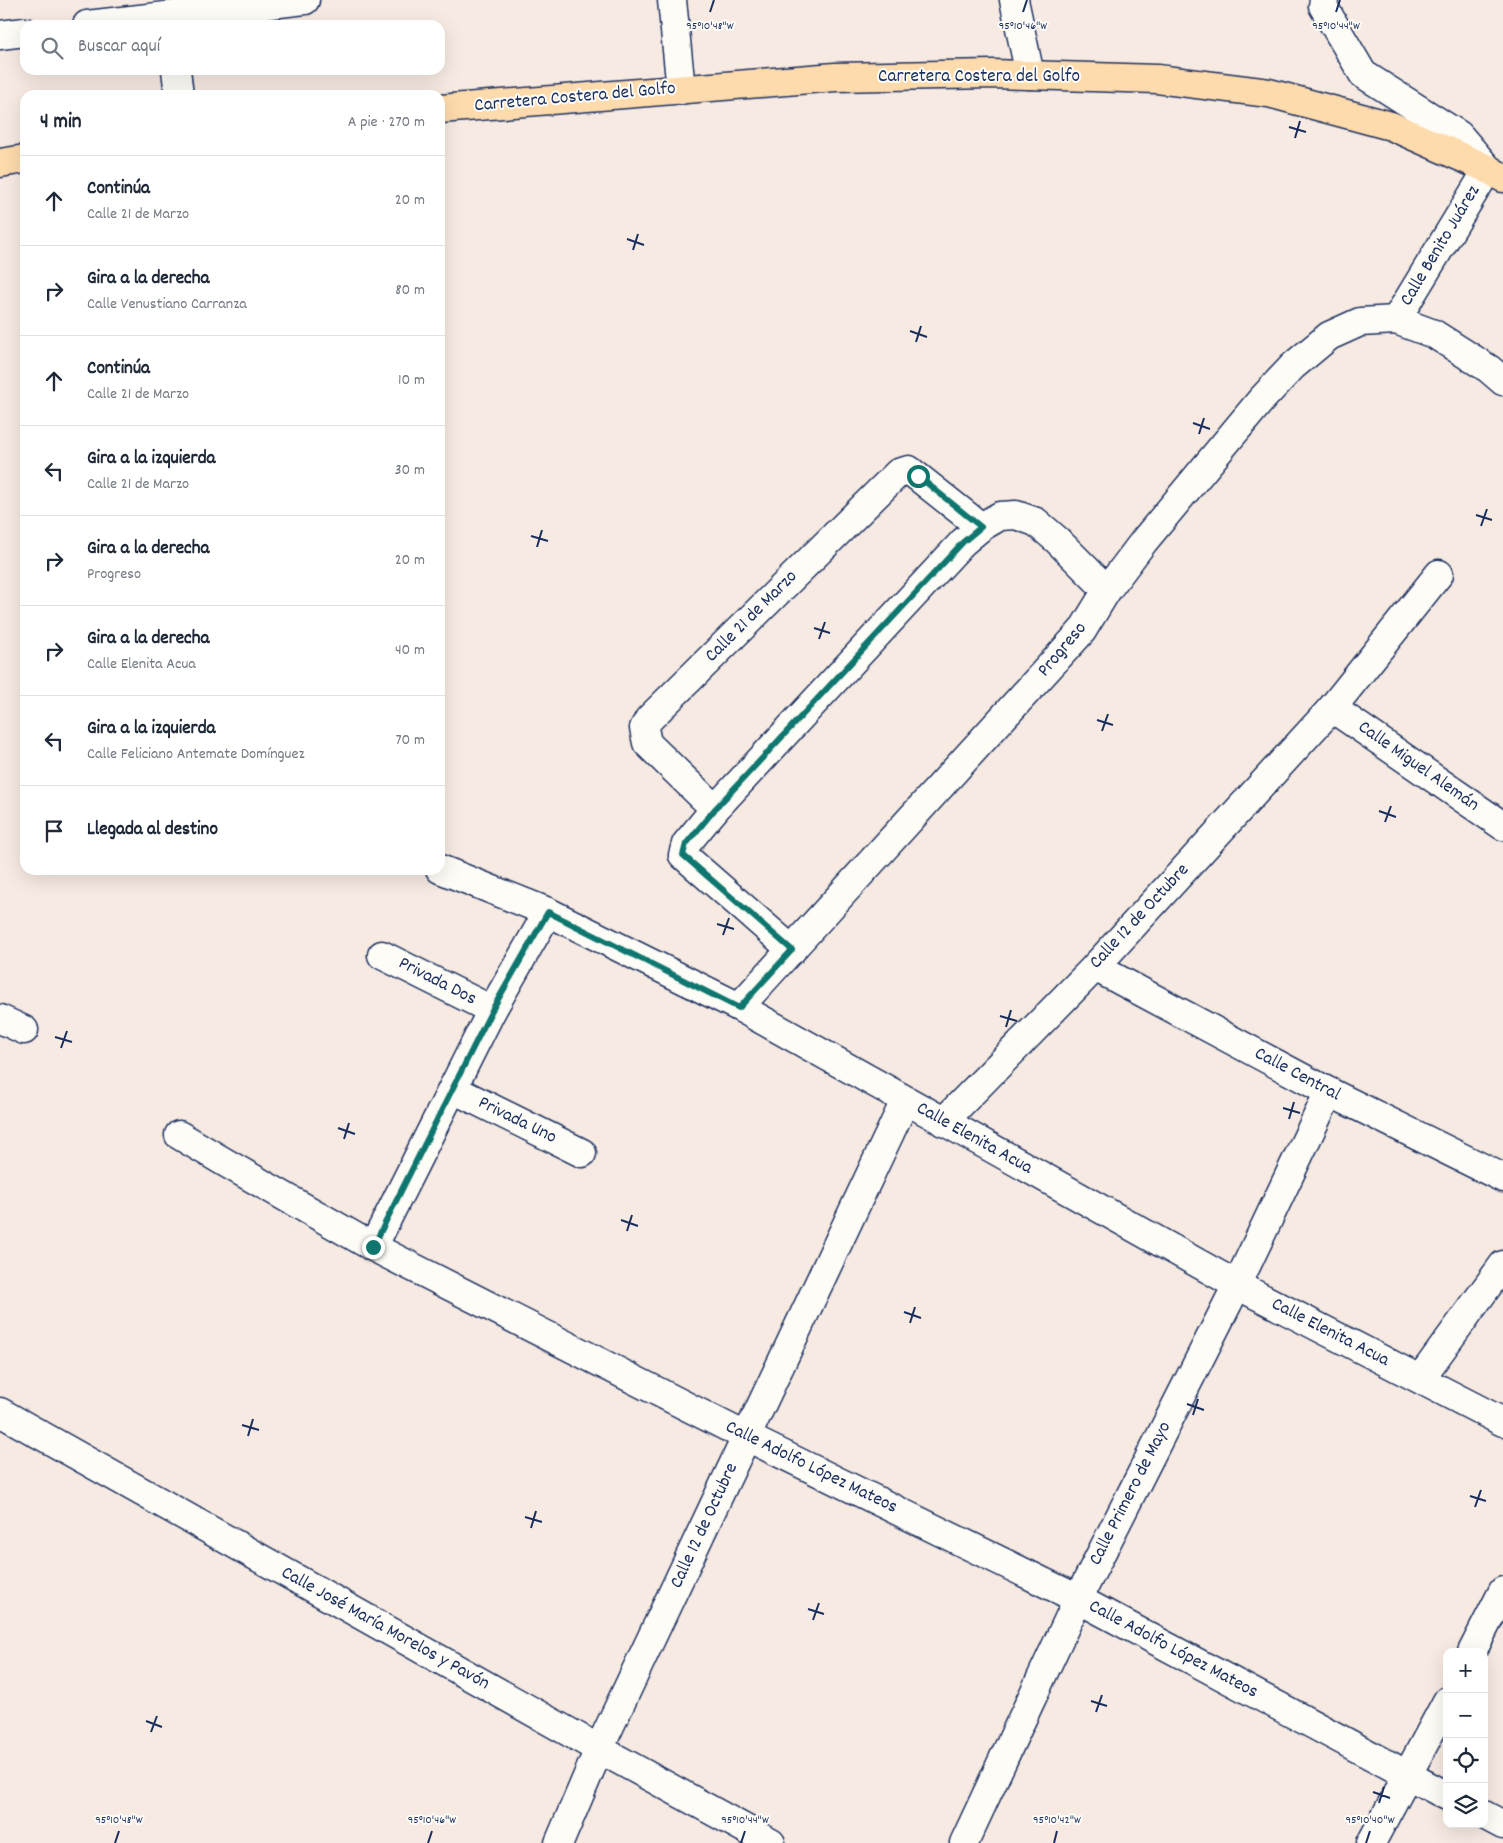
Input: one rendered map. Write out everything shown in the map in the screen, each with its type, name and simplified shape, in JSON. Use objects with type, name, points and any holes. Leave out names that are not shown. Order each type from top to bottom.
[{"type":"main road","name":"Carretera Costera del Golfo","points":[[445,109],[835,77],[993,74],[1158,79],[1269,93],[1391,126],[1495,173]]},
{"type":"main road","points":[[0,162],[20,160]]},
{"type":"street","points":[[122,20],[170,13],[305,0]]},
{"type":"street","points":[[672,0],[681,90]]},
{"type":"street","points":[[1014,0],[1030,75]]},
{"type":"street","points":[[1324,0],[1322,6],[1363,74],[1459,136],[1495,173]]},
{"type":"street","points":[[0,35],[20,33]]},
{"type":"street","points":[[177,75],[178,90]]},
{"type":"street","name":"Calle Benito Juárez","points":[[1495,173],[1396,320],[1434,334],[1489,369],[1503,381]]},
{"type":"street","name":"Progreso","points":[[739,1008],[1082,631],[1107,590],[1150,533],[1262,399],[1293,366],[1329,336],[1360,322],[1396,320]]},
{"type":"street","name":"Calle 21 de Marzo","points":[[715,809],[647,743],[644,728],[650,719],[898,473],[909,470],[981,527]]},
{"type":"street","points":[[792,950],[683,855],[686,844],[715,809],[963,542],[981,527],[1000,516],[1016,515],[1036,522],[1057,540],[1107,590]]},
{"type":"street","name":"Calle 12 de Octubre","points":[[943,1122],[1094,967],[1332,708],[1439,574]]},
{"type":"street","name":"Calle Miguel Alemán","points":[[1332,708],[1503,826]]},
{"type":"street","name":"Calle Elenita Acua","points":[[445,871],[548,912],[739,1008],[1237,1285],[1503,1422]]},
{"type":"street","points":[[373,1247],[492,1010],[548,912]]},
{"type":"street","name":"Privada Dos","points":[[382,954],[492,1010]]},
{"type":"street","name":"Calle Central","points":[[1094,967],[1329,1092],[1503,1178]]},
{"type":"street","points":[[0,1019],[24,1030]]},
{"type":"street","name":"Privada Uno","points":[[452,1090],[582,1153]]},
{"type":"street","name":"Calle Primero de Mayo","points":[[964,1843],[1078,1599],[1237,1285],[1329,1092]]},
{"type":"street","name":"Calle 12 de Octubre","points":[[559,1843],[599,1748],[905,1101]]},
{"type":"street","name":"Calle Adolfo López Mateos","points":[[180,1135],[373,1247],[747,1437],[1078,1599],[1443,1794]]},
{"type":"street","points":[[1420,1379],[1503,1266]]},
{"type":"street","name":"Calle José María Morelos y Pavón","points":[[0,1412],[771,1843]]},
{"type":"street","points":[[1474,1648],[1503,1591]]},
{"type":"street","points":[[1371,1843],[1443,1709]]},
{"type":"street","points":[[1488,1817],[1503,1824]]},
{"type":"route","points":[[373,1247],[492,1010],[548,912],[739,1008],[792,950],[683,855],[686,844],[715,809],[963,542],[981,527],[918,476]]}]
